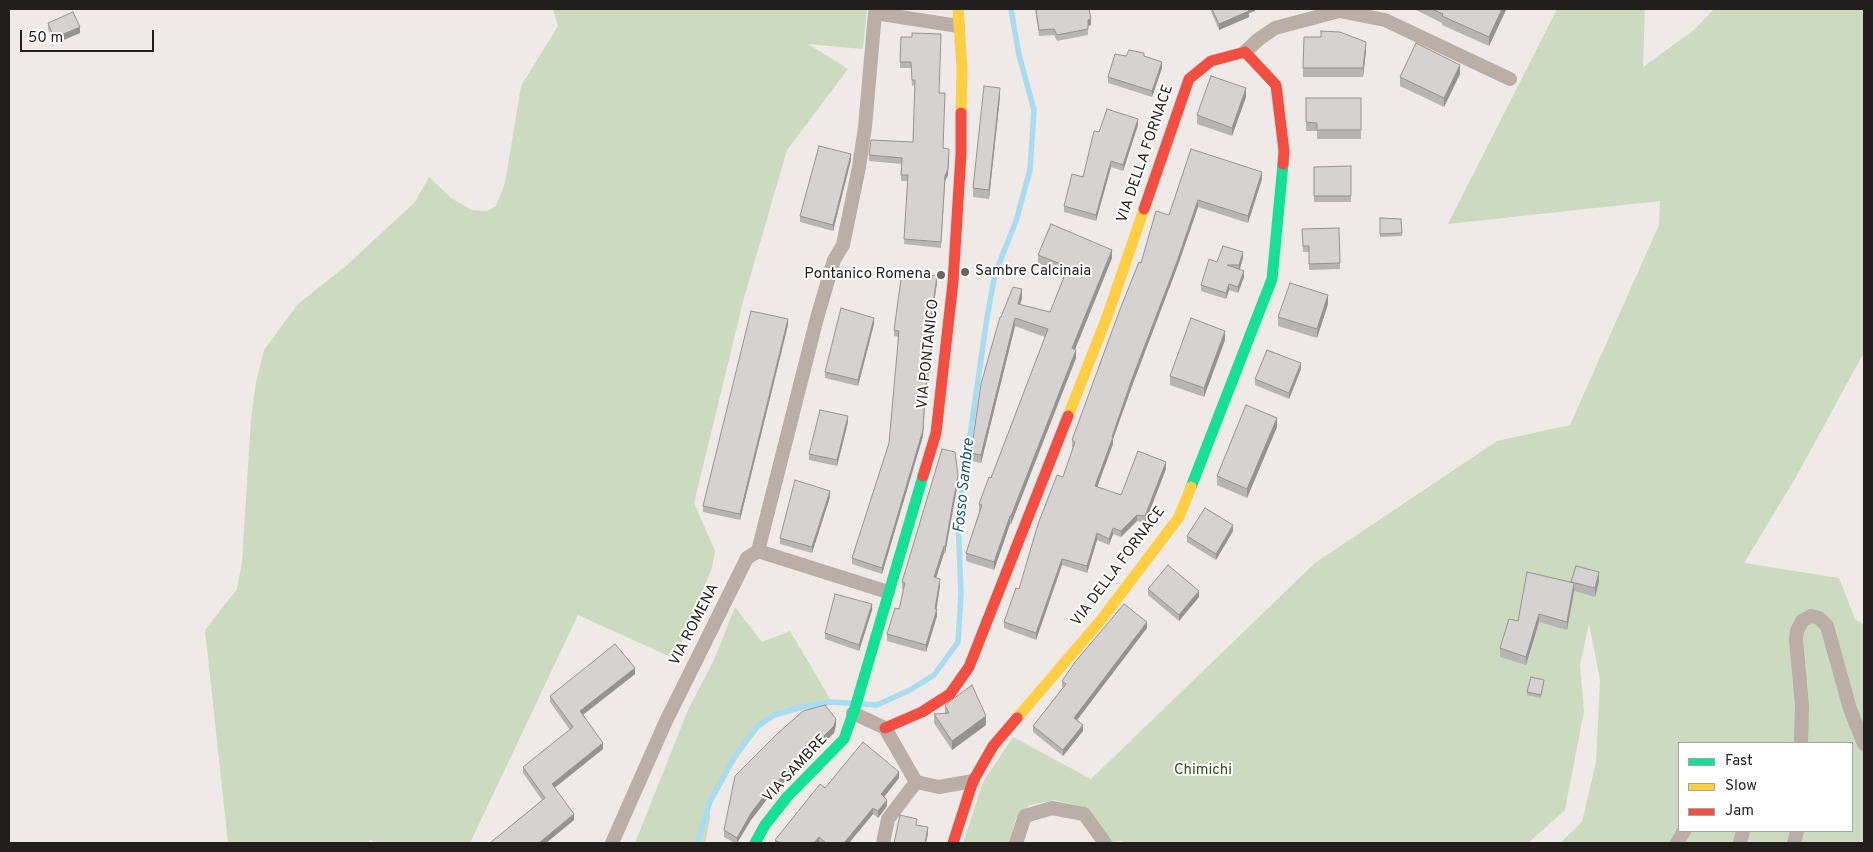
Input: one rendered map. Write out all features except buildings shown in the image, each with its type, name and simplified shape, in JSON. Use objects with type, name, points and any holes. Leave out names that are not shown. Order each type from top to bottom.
[{"type":"street","name":"VIA PONTANICO","points":[[867,664],[936,433],[953,282],[961,163],[962,68],[958,9]]},
{"type":"street","points":[[1245,52],[1275,28],[1339,11],[1384,20],[1510,79]]},
{"type":"street","points":[[888,592],[758,551],[817,318],[834,260],[843,245],[845,236],[859,167],[875,13],[958,26]]},
{"type":"street","name":"VIA DELLA FORNACE","points":[[885,728],[922,712],[950,694],[968,667],[1107,317],[1189,79],[1211,60],[1245,52],[1276,84],[1284,151],[1272,280],[1179,517],[1101,620],[993,746],[973,781],[953,843]]},
{"type":"street","name":"VIA ROMENA","points":[[612,843],[666,721],[706,640],[747,558],[758,551]]},
{"type":"street","points":[[1801,742],[1802,706],[1796,639],[1797,630],[1802,621],[1811,616],[1819,618],[1827,626],[1850,709],[1864,744]]},
{"type":"street","name":"VIA SAMBRE","points":[[756,843],[765,825],[787,797],[844,739],[867,664]]},
{"type":"street","points":[[854,711],[885,728],[916,782]]},
{"type":"street","points":[[916,782],[939,786],[973,781]]},
{"type":"street","points":[[882,843],[888,820],[916,782]]},
{"type":"street","points":[[1016,843],[1025,816],[1052,808],[1084,814],[1105,843]]},
{"type":"street","points":[[1677,843],[1683,832]]},
{"type":"green space","points":[[553,9],[867,9],[863,49],[808,44],[848,69],[787,150],[744,298],[694,503],[715,551],[712,568],[675,659],[578,615],[471,841],[472,843],[376,843],[371,840],[367,843],[228,843],[205,630],[237,589],[242,562],[251,419],[256,382],[264,350],[298,304],[346,266],[415,202],[429,177],[451,198],[472,210],[487,211],[496,206],[505,183],[521,86],[558,26]]},
{"type":"green space","name":"Chimichi","points":[[1557,9],[1645,9],[1643,67],[1694,30],[1714,9],[1864,9],[1864,355],[1796,477],[1744,563],[1839,578],[1855,619],[1864,625],[1864,843],[1560,843],[1582,822],[1596,762],[1600,680],[1589,623],[1580,665],[1584,711],[1565,810],[1528,843],[1112,842],[1084,807],[1055,800],[1030,805],[1016,818],[1009,843],[963,843],[983,782],[1013,737],[1091,779],[1315,563],[1497,441],[1570,425],[1659,225],[1660,201],[1448,224]]},
{"type":"green space","points":[[735,607],[762,642],[790,631],[832,702],[778,714],[757,727],[710,802],[710,819],[705,843],[635,843],[688,710],[714,660]]},
{"type":"waterway","name":"Fosso Sambre","points":[[697,843],[710,802],[735,756],[757,727],[774,715],[803,707],[832,702],[877,705],[910,690],[934,675],[958,642],[961,594],[958,519],[987,318],[995,274],[1016,221],[1030,170],[1034,110],[1019,55],[1011,9]]},
{"type":"traffic: fast","points":[[1191,487],[1272,279],[1283,164]]},
{"type":"traffic: fast","points":[[755,843],[765,825],[787,797],[844,739],[855,708],[923,476]]},
{"type":"traffic: slow","points":[[958,9],[962,68],[961,113]]},
{"type":"traffic: slow","points":[[1068,416],[1107,317],[1144,209]]},
{"type":"traffic: slow","points":[[1017,718],[1101,620],[1179,517],[1191,487]]},
{"type":"traffic: jam","points":[[1144,209],[1189,79],[1211,61],[1245,52],[1276,85],[1284,151],[1283,164]]},
{"type":"traffic: jam","points":[[923,476],[936,433],[953,282],[961,154],[961,113]]},
{"type":"traffic: jam","points":[[885,728],[922,712],[950,694],[969,667],[1068,416]]},
{"type":"traffic: jam","points":[[953,843],[973,781],[993,746],[1017,718]]},
{"type":"place","name":"Sambre Calcinaia","points":[[965,272]]},
{"type":"place","name":"Pontanico Romena","points":[[941,275]]}]
